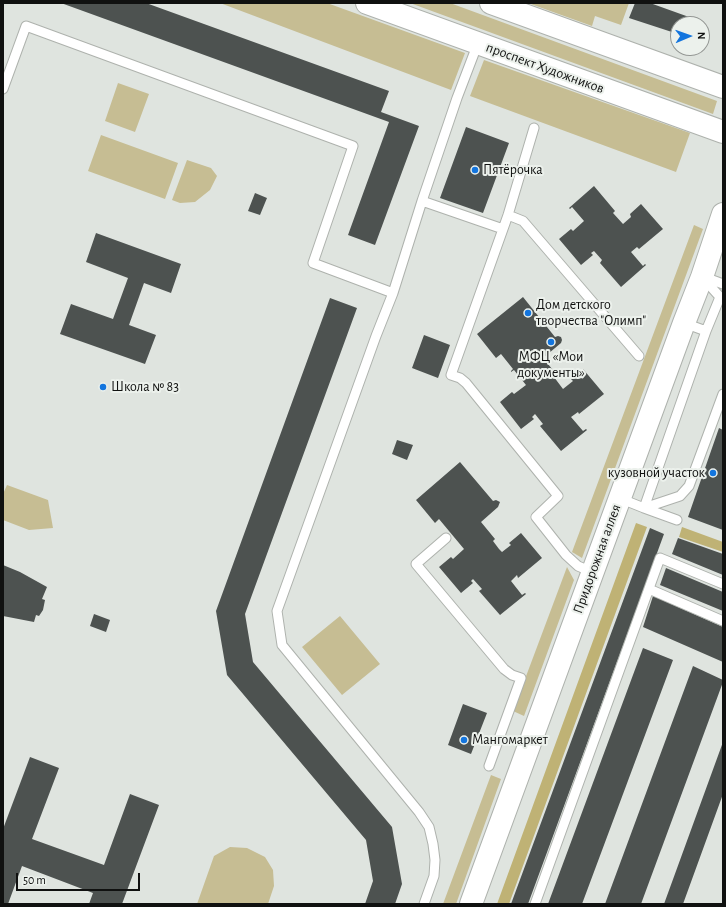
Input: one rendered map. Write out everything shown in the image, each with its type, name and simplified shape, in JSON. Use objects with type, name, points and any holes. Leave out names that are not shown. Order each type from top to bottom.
[{"type":"street","name":"проспект Художников","points":[[367,3],[723,132]]},
{"type":"street","points":[[491,3],[519,8],[723,87]]},
{"type":"street","name":"Придорожная аллея","points":[[471,904],[619,498],[702,277],[723,214]]},
{"type":"lane","points":[[3,89],[26,26],[353,146],[313,263],[393,294]]},
{"type":"lane","points":[[424,904],[434,876],[435,860],[429,827],[419,812],[282,645],[278,611],[369,356],[393,294],[422,200],[478,43]]},
{"type":"lane","points":[[534,128],[508,216],[451,374],[460,378],[466,383],[558,496],[536,516],[566,555],[578,566],[592,572]]},
{"type":"lane","points":[[422,200],[503,229]]},
{"type":"lane","points":[[508,216],[523,221],[639,356]]},
{"type":"lane","points":[[702,277],[723,284]]},
{"type":"lane","points":[[644,508],[706,331],[722,297],[702,277]]},
{"type":"lane","points":[[684,323],[706,331]]},
{"type":"lane","points":[[644,508],[680,496],[689,486],[721,406],[723,394]]},
{"type":"lane","points":[[619,498],[677,520]]},
{"type":"lane","points":[[446,538],[416,564],[504,669],[512,675],[521,678],[489,766]]},
{"type":"lane","points":[[536,904],[660,558],[723,584]]},
{"type":"lane","points":[[649,588],[723,621]]},
{"type":"shaded area","points":[[220,3],[327,3],[465,53],[451,90]]},
{"type":"shaded area","points":[[410,3],[450,3],[717,101],[713,114]]},
{"type":"shaded area","points":[[528,3],[629,3],[621,25],[595,16],[592,26]]},
{"type":"shaded area","points":[[484,60],[690,133],[676,172],[470,96]]},
{"type":"shaded area","points":[[118,83],[149,94],[135,132],[105,121]]},
{"type":"shaded area","points":[[101,135],[178,163],[165,199],[88,171]]},
{"type":"shaded area","points":[[187,160],[211,168],[217,176],[210,190],[195,202],[180,203],[172,200]]},
{"type":"shaded area","points":[[694,225],[703,229],[582,558],[572,552]]},
{"type":"shaded area","points":[[7,485],[48,500],[53,528],[29,530],[3,520],[3,494]]},
{"type":"shaded area","points":[[636,523],[647,527],[509,904],[497,904]]},
{"type":"shaded area","points":[[682,527],[723,542],[723,552],[679,537]]},
{"type":"shaded area","points":[[567,567],[574,580],[524,716],[513,711]]},
{"type":"shaded area","points":[[340,616],[380,664],[342,695],[302,647]]},
{"type":"shaded area","points":[[491,775],[501,779],[456,904],[443,904]]},
{"type":"shaded area","points":[[230,847],[247,848],[265,857],[273,870],[274,886],[268,904],[197,904],[214,856]]},
{"type":"building","points":[[61,3],[146,3],[389,91],[381,112],[419,126],[375,245],[348,235],[389,122]]},
{"type":"building","points":[[635,3],[650,3],[686,16],[670,16],[670,31],[629,18]]},
{"type":"building","name":"Пятёрочка","points":[[466,127],[509,143],[483,213],[440,198]]},
{"type":"building","points":[[594,186],[615,211],[613,213],[623,224],[631,217],[630,214],[641,204],[663,229],[639,249],[637,247],[631,252],[643,266],[645,264],[646,265],[621,287],[600,263],[602,260],[594,251],[591,253],[593,255],[581,265],[559,239],[571,229],[573,231],[584,221],[572,207],[570,209],[569,208]]},
{"type":"building","points":[[255,193],[267,198],[260,215],[248,211]]},
{"type":"building","points":[[96,233],[181,264],[171,293],[144,283],[129,325],[156,335],[145,364],[60,334],[71,304],[113,319],[128,278],[86,262]]},
{"type":"building","points":[[523,297],[555,337],[561,337],[561,343],[543,358],[557,375],[554,377],[563,389],[573,381],[571,379],[583,369],[604,394],[579,414],[578,412],[571,417],[583,431],[586,429],[587,430],[561,451],[540,426],[543,424],[535,414],[532,417],[534,419],[521,429],[500,402],[512,392],[514,394],[526,385],[514,370],[511,372],[513,369],[501,354],[496,358],[477,334]]},
{"type":"building","points":[[330,298],[357,308],[245,614],[253,662],[392,827],[402,884],[395,904],[365,904],[373,881],[366,840],[227,675],[216,611]]},
{"type":"building","points":[[424,335],[450,345],[438,378],[412,368]]},
{"type":"building","name":"кузовной участок","points":[[719,428],[723,430],[723,530],[688,517]]},
{"type":"building","points":[[397,440],[413,445],[407,460],[392,454]]},
{"type":"building","points":[[460,462],[493,501],[496,500],[500,502],[498,507],[481,522],[495,539],[493,541],[499,549],[502,552],[511,545],[509,543],[521,533],[542,558],[518,578],[517,575],[511,581],[522,595],[525,593],[526,594],[500,615],[479,591],[482,589],[473,579],[471,581],[473,583],[461,593],[439,567],[451,557],[453,559],[464,549],[439,519],[435,523],[416,500]]},
{"type":"building","points":[[650,528],[664,534],[528,904],[511,904]]},
{"type":"building","points":[[678,538],[723,554],[723,575],[672,554]]},
{"type":"building","points":[[3,565],[20,572],[47,587],[42,599],[45,600],[43,610],[39,616],[36,615],[34,622],[3,616]]},
{"type":"building","points":[[666,568],[723,592],[723,611],[660,585]]},
{"type":"building","points":[[653,596],[723,627],[723,662],[643,627]]},
{"type":"building","points":[[94,614],[110,620],[106,632],[90,626]]},
{"type":"building","points":[[643,648],[673,660],[582,904],[548,904]]},
{"type":"building","points":[[693,666],[723,680],[723,682],[641,904],[605,904]]},
{"type":"building","points":[[463,704],[487,713],[471,754],[448,745]]},
{"type":"building","points":[[723,742],[723,794],[683,904],[664,904]]},
{"type":"building","points":[[30,757],[59,768],[32,839],[104,865],[130,794],[159,805],[122,904],[89,904],[93,893],[22,866],[8,904],[3,904],[3,829]]},
{"type":"place","name":"Пятёрочка","points":[[475,170]]},
{"type":"place","name":"Дом детского творчества \"Олимп\"","points":[[528,313]]},
{"type":"place","name":"МФЦ «Мои документы»","points":[[551,342]]},
{"type":"place","name":"Школа № 83","points":[[103,387]]},
{"type":"place","name":"кузовной участок","points":[[713,473]]},
{"type":"place","name":"Мангомаркет","points":[[464,740]]}]
